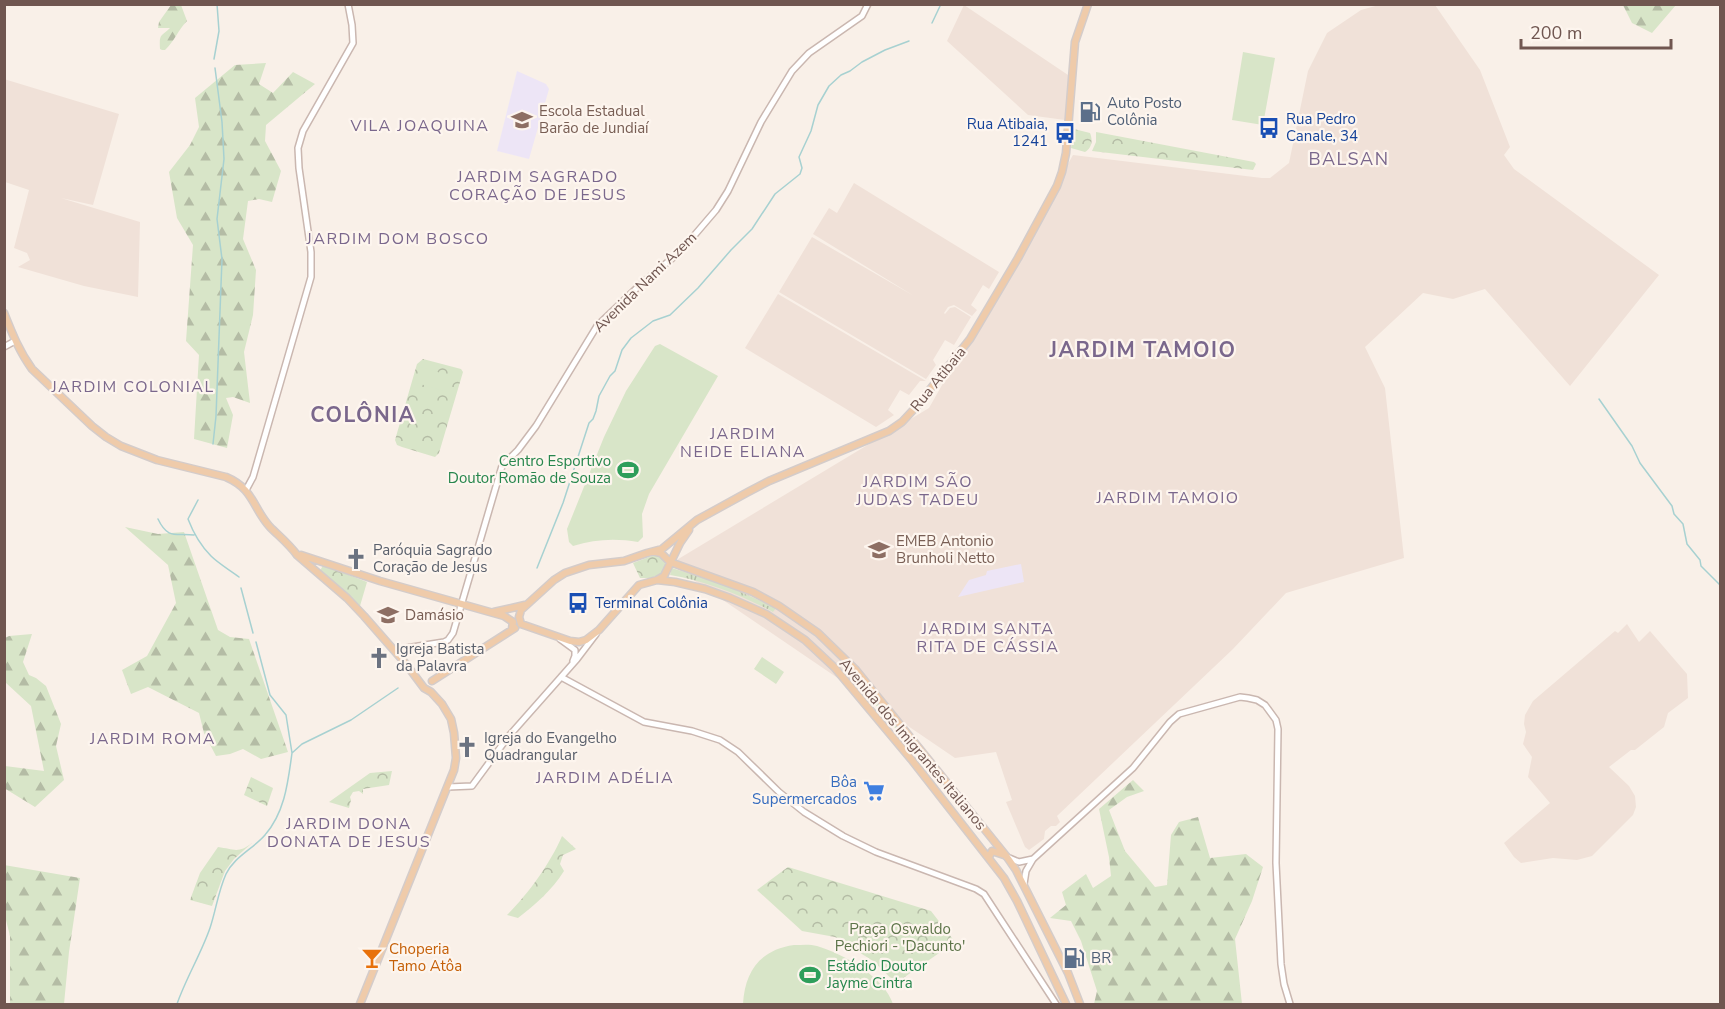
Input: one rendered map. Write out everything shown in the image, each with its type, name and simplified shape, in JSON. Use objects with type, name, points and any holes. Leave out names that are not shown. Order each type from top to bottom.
[{"type":"main road","name":"Rua Atibaia","points":[[659,550],[697,520],[769,481],[890,431],[902,422],[929,392],[970,339],[1041,217],[1062,172],[1075,42],[1088,4]]},
{"type":"main road","points":[[4,313],[22,356],[32,369],[106,438],[152,459],[234,480],[248,492],[266,521],[297,555],[347,598],[396,652],[424,688],[431,692],[447,710],[454,733],[456,758],[448,787],[360,1005]]},
{"type":"main road","name":"Rua Atibaia","points":[[599,630],[639,585],[657,580],[665,574],[692,524]]},
{"type":"main road","points":[[521,624],[520,612],[554,580],[573,570],[601,563],[624,561],[680,543]]},
{"type":"main road","points":[[291,547],[303,556],[326,564],[504,616],[513,622],[512,629]]},
{"type":"main road","name":"Avenida dos Imigrantes Italianos","points":[[659,550],[670,562],[753,592],[792,615],[818,633],[856,670],[1007,857],[1024,884],[1077,994],[1080,1005]]},
{"type":"main road","points":[[314,571],[317,567],[326,564]]},
{"type":"main road","name":"Avenida dos Imigrantes Italianos","points":[[657,580],[675,582],[716,593],[745,604],[776,620],[813,647],[845,680],[989,857],[1017,901],[1065,1000]]},
{"type":"main road","points":[[491,613],[527,605]]},
{"type":"main road","points":[[776,620],[783,615],[792,615]]},
{"type":"main road","points":[[414,674],[432,681],[521,624],[556,637],[579,642],[586,640],[599,630]]},
{"type":"main road","points":[[845,680],[852,675],[862,678]]},
{"type":"main road","points":[[431,692],[432,681]]},
{"type":"main road","points":[[937,792],[948,785]]},
{"type":"main road","points":[[989,857],[992,851],[1007,857]]},
{"type":"main road","points":[[1065,1000],[1077,994]]},
{"type":"street","points":[[248,492],[311,277],[311,252],[298,148],[303,130],[353,44],[348,4]]},
{"type":"street","name":"Avenida Nami Azem","points":[[396,652],[448,640],[453,633],[462,605],[502,466],[518,450],[536,426],[597,326],[675,256],[716,210],[728,191],[757,129],[792,71],[809,53],[862,16],[867,4]]},
{"type":"street","points":[[4,347],[15,341]]},
{"type":"street","name":"Rua Atibaia","points":[[448,787],[472,786],[528,713],[577,659],[599,630]]},
{"type":"street","points":[[556,637],[575,650],[570,667]]},
{"type":"street","points":[[561,677],[644,722],[692,731],[720,740],[738,752],[804,812],[843,836],[876,852],[984,894],[1056,1005]]},
{"type":"street","points":[[1024,884],[1026,872],[1033,859],[1133,768],[1179,714],[1240,697],[1257,700],[1265,705],[1276,720],[1279,741],[1276,862],[1280,946],[1284,984],[1290,1005]]},
{"type":"street","points":[[1007,857],[1019,862],[1033,859]]},
{"type":"shaded area","points":[[964,5],[1071,77],[1065,120],[1028,115],[947,41]]},
{"type":"shaded area","points":[[1379,5],[1435,5],[1480,70],[1510,147],[1504,155],[1514,169],[1659,275],[1570,386],[1485,289],[1453,299],[1423,293],[1365,347],[1385,388],[1404,558],[1286,593],[1233,649],[1057,816],[1060,822],[1045,831],[1044,839],[1029,850],[1025,847],[1006,802],[1012,800],[996,752],[955,758],[670,564],[929,408],[1073,155],[1270,178],[1289,163],[1308,71],[1327,33],[1361,10]]},
{"type":"shaded area","name":"Escola Estadual Barão de Jundiaí","points":[[517,71],[546,84],[549,89],[529,159],[497,151]]},
{"type":"shaded area","points":[[4,79],[119,114],[93,205],[61,198],[140,222],[138,297],[84,286],[18,267],[30,260],[27,253],[14,248],[29,190],[5,182]]},
{"type":"shaded area","points":[[854,183],[999,272],[989,289],[983,285],[971,305],[977,310],[972,316],[954,305],[948,307],[945,314],[950,308],[955,307],[971,317],[954,345],[945,340],[933,360],[936,365],[926,379],[779,292],[812,237],[914,296],[813,234],[829,208],[837,213]]},
{"type":"shaded area","points":[[778,294],[926,381],[920,381],[909,395],[900,390],[888,410],[894,415],[876,427],[745,348]]},
{"type":"shaded area","points":[[1021,564],[1024,582],[958,597],[969,580],[986,575],[987,571]]},
{"type":"shaded area","points":[[1627,624],[1639,642],[1650,631],[1687,674],[1688,698],[1668,713],[1664,727],[1609,767],[1629,786],[1635,796],[1636,807],[1633,815],[1592,856],[1577,860],[1553,858],[1521,863],[1504,843],[1550,803],[1528,777],[1532,757],[1523,744],[1526,732],[1525,715],[1533,701],[1615,631],[1618,633]]},
{"type":"green space","points":[[171,5],[181,5],[187,21],[168,47],[162,50],[160,49],[160,38],[170,28],[158,28],[159,22]]},
{"type":"green space","points":[[1623,5],[1676,5],[1652,33],[1632,23]]},
{"type":"green space","points":[[1243,52],[1275,58],[1263,125],[1232,120]]},
{"type":"green space","points":[[266,63],[259,84],[273,93],[293,72],[315,84],[266,125],[265,141],[281,171],[272,202],[259,199],[248,201],[243,239],[256,270],[253,315],[244,352],[250,403],[233,397],[226,398],[233,415],[227,448],[194,439],[199,355],[186,341],[193,245],[177,218],[169,172],[190,145],[199,127],[195,98],[235,65]]},
{"type":"green space","points":[[1074,129],[1090,133],[1091,144],[1085,152],[1071,148]]},
{"type":"green space","points":[[1096,132],[1256,164],[1253,170],[1092,151],[1096,142]]},
{"type":"green space","name":"Centro Esportivo Doutor Romão de Souza","points":[[660,344],[718,376],[649,494],[642,514],[643,537],[638,542],[606,540],[573,546],[569,542],[567,529],[604,437],[626,391],[655,346]]},
{"type":"green space","points":[[423,359],[461,369],[463,372],[439,453],[435,457],[397,445],[395,440],[417,364]]},
{"type":"green space","points":[[421,367],[451,376],[447,392],[417,383]]},
{"type":"green space","points":[[125,527],[158,534],[184,532],[218,630],[230,637],[249,639],[288,752],[261,759],[243,749],[216,756],[204,733],[199,713],[148,687],[131,694],[122,670],[147,656],[176,603],[168,565]]},
{"type":"green space","points":[[657,554],[665,559],[665,573],[650,578],[640,578],[633,563]]},
{"type":"green space","points":[[323,565],[367,582],[360,606],[320,571]]},
{"type":"green space","points":[[672,568],[725,585],[776,608],[773,612],[723,589],[670,575]]},
{"type":"green space","points":[[32,634],[23,662],[29,675],[46,686],[61,724],[56,746],[64,780],[35,807],[4,788],[5,766],[44,771],[31,706],[5,682],[5,638]]},
{"type":"green space","points":[[762,657],[784,672],[776,684],[754,669]]},
{"type":"green space","points":[[855,677],[943,782],[941,783],[854,679]]},
{"type":"green space","points":[[392,771],[389,785],[363,789],[363,794],[359,791],[353,792],[349,808],[329,802],[370,773]]},
{"type":"green space","points":[[251,777],[273,788],[267,806],[244,795]]},
{"type":"green space","points":[[1133,780],[1144,791],[1127,797],[1109,810],[1125,851],[1155,887],[1167,885],[1171,835],[1179,822],[1198,817],[1210,858],[1246,854],[1263,867],[1252,901],[1235,939],[1242,1004],[1094,1004],[1097,991],[1081,941],[1071,921],[1050,918],[1066,905],[1062,892],[1086,874],[1093,888],[1111,876],[1099,809]]},
{"type":"green space","points":[[562,836],[576,849],[563,855],[560,864],[564,871],[543,896],[518,918],[507,915],[538,878]]},
{"type":"green space","points":[[252,843],[234,859],[225,871],[212,906],[190,900],[200,873],[218,847],[239,850]]},
{"type":"green space","points":[[4,865],[80,878],[64,1004],[10,1004],[10,936],[5,916]]},
{"type":"green space","name":"Praça Oswaldo Pechiori - 'Dacunto'","points":[[788,867],[931,911],[955,942],[896,983],[873,961],[835,937],[802,931],[757,890]]},
{"type":"green space","name":"Estádio Doutor Jayme Cintra","points":[[794,945],[817,946],[851,961],[881,985],[893,1004],[743,1004],[747,982],[756,964],[772,952]]},
{"type":"waterway","points":[[214,59],[219,31],[217,4]]},
{"type":"waterway","points":[[932,23],[941,4]]},
{"type":"waterway","points":[[537,568],[563,503],[589,423],[596,411],[599,396],[615,371],[622,350],[631,338],[653,321],[670,315],[698,288],[752,229],[775,194],[800,174],[802,168],[799,157],[811,131],[818,105],[829,86],[841,75],[862,62],[909,41]]},
{"type":"waterway","points":[[213,444],[222,259],[217,219],[224,159],[215,68]]},
{"type":"waterway","points":[[1599,399],[1632,446],[1640,463],[1672,506],[1674,514],[1683,524],[1687,544],[1700,560],[1701,566],[1720,585]]},
{"type":"waterway","points":[[198,500],[188,519],[195,534],[211,556],[239,577]]},
{"type":"waterway","points":[[158,519],[169,533],[194,535]]},
{"type":"waterway","points":[[241,588],[253,633]]},
{"type":"waterway","points":[[256,642],[270,695],[286,715],[292,753]]},
{"type":"waterway","points":[[177,1004],[206,938],[229,868],[265,835],[277,817],[289,775],[292,753],[302,744],[351,720],[398,688]]},
{"type":"place","name":"Auto Posto Colônia","points":[[1090,112]]},
{"type":"place","name":"Escola Estadual Barão de Jundiaí","points":[[522,120]]},
{"type":"place","name":"Rua Pedro Canale, 34","points":[[1269,128]]},
{"type":"place","name":"Rua Atibaia, 1241","points":[[1065,133]]},
{"type":"place","name":"Centro Esportivo Doutor Romão de Souza","points":[[628,470]]},
{"type":"place","name":"EMEB Antonio Brunholi Netto","points":[[879,550]]},
{"type":"place","name":"Paróquia Sagrado Coração de Jesus","points":[[356,559]]},
{"type":"place","name":"Terminal Colônia","points":[[578,603]]},
{"type":"place","name":"Damásio","points":[[388,615]]},
{"type":"place","name":"Igreja Batista da Palavra","points":[[379,658]]},
{"type":"place","name":"Igreja do Evangelho Quadrangular","points":[[467,747]]},
{"type":"place","name":"Bôa Supermercados","points":[[874,791]]},
{"type":"place","name":"Choperia Tamo Atôa","points":[[372,958]]},
{"type":"place","name":"BR","points":[[1074,958]]},
{"type":"place","name":"Estádio Doutor Jayme Cintra","points":[[810,975]]},
{"type":"district","name":"VILA JOAQUINA","points":[[420,125]]},
{"type":"district","name":"BALSAN","points":[[1349,159]]},
{"type":"district","name":"JARDIM SAGRADO CORAÇÃO DE JESUS","points":[[538,185]]},
{"type":"district","name":"JARDIM DOM BOSCO","points":[[398,238]]},
{"type":"district","name":"JARDIM TAMOIO","points":[[1143,350]]},
{"type":"district","name":"JARDIM COLONIAL","points":[[133,386]]},
{"type":"district","name":"COLÔNIA","points":[[363,415]]},
{"type":"district","name":"JARDIM NEIDE ELIANA","points":[[743,442]]},
{"type":"district","name":"JARDIM SÃO JUDAS TADEU","points":[[918,490]]},
{"type":"district","name":"JARDIM TAMOIO","points":[[1168,497]]},
{"type":"district","name":"JARDIM SANTA RITA DE CÁSSIA","points":[[988,637]]},
{"type":"district","name":"JARDIM ROMA","points":[[153,738]]},
{"type":"district","name":"JARDIM ADÉLIA","points":[[605,777]]},
{"type":"district","name":"JARDIM DONA DONATA DE JESUS","points":[[349,832]]}]
